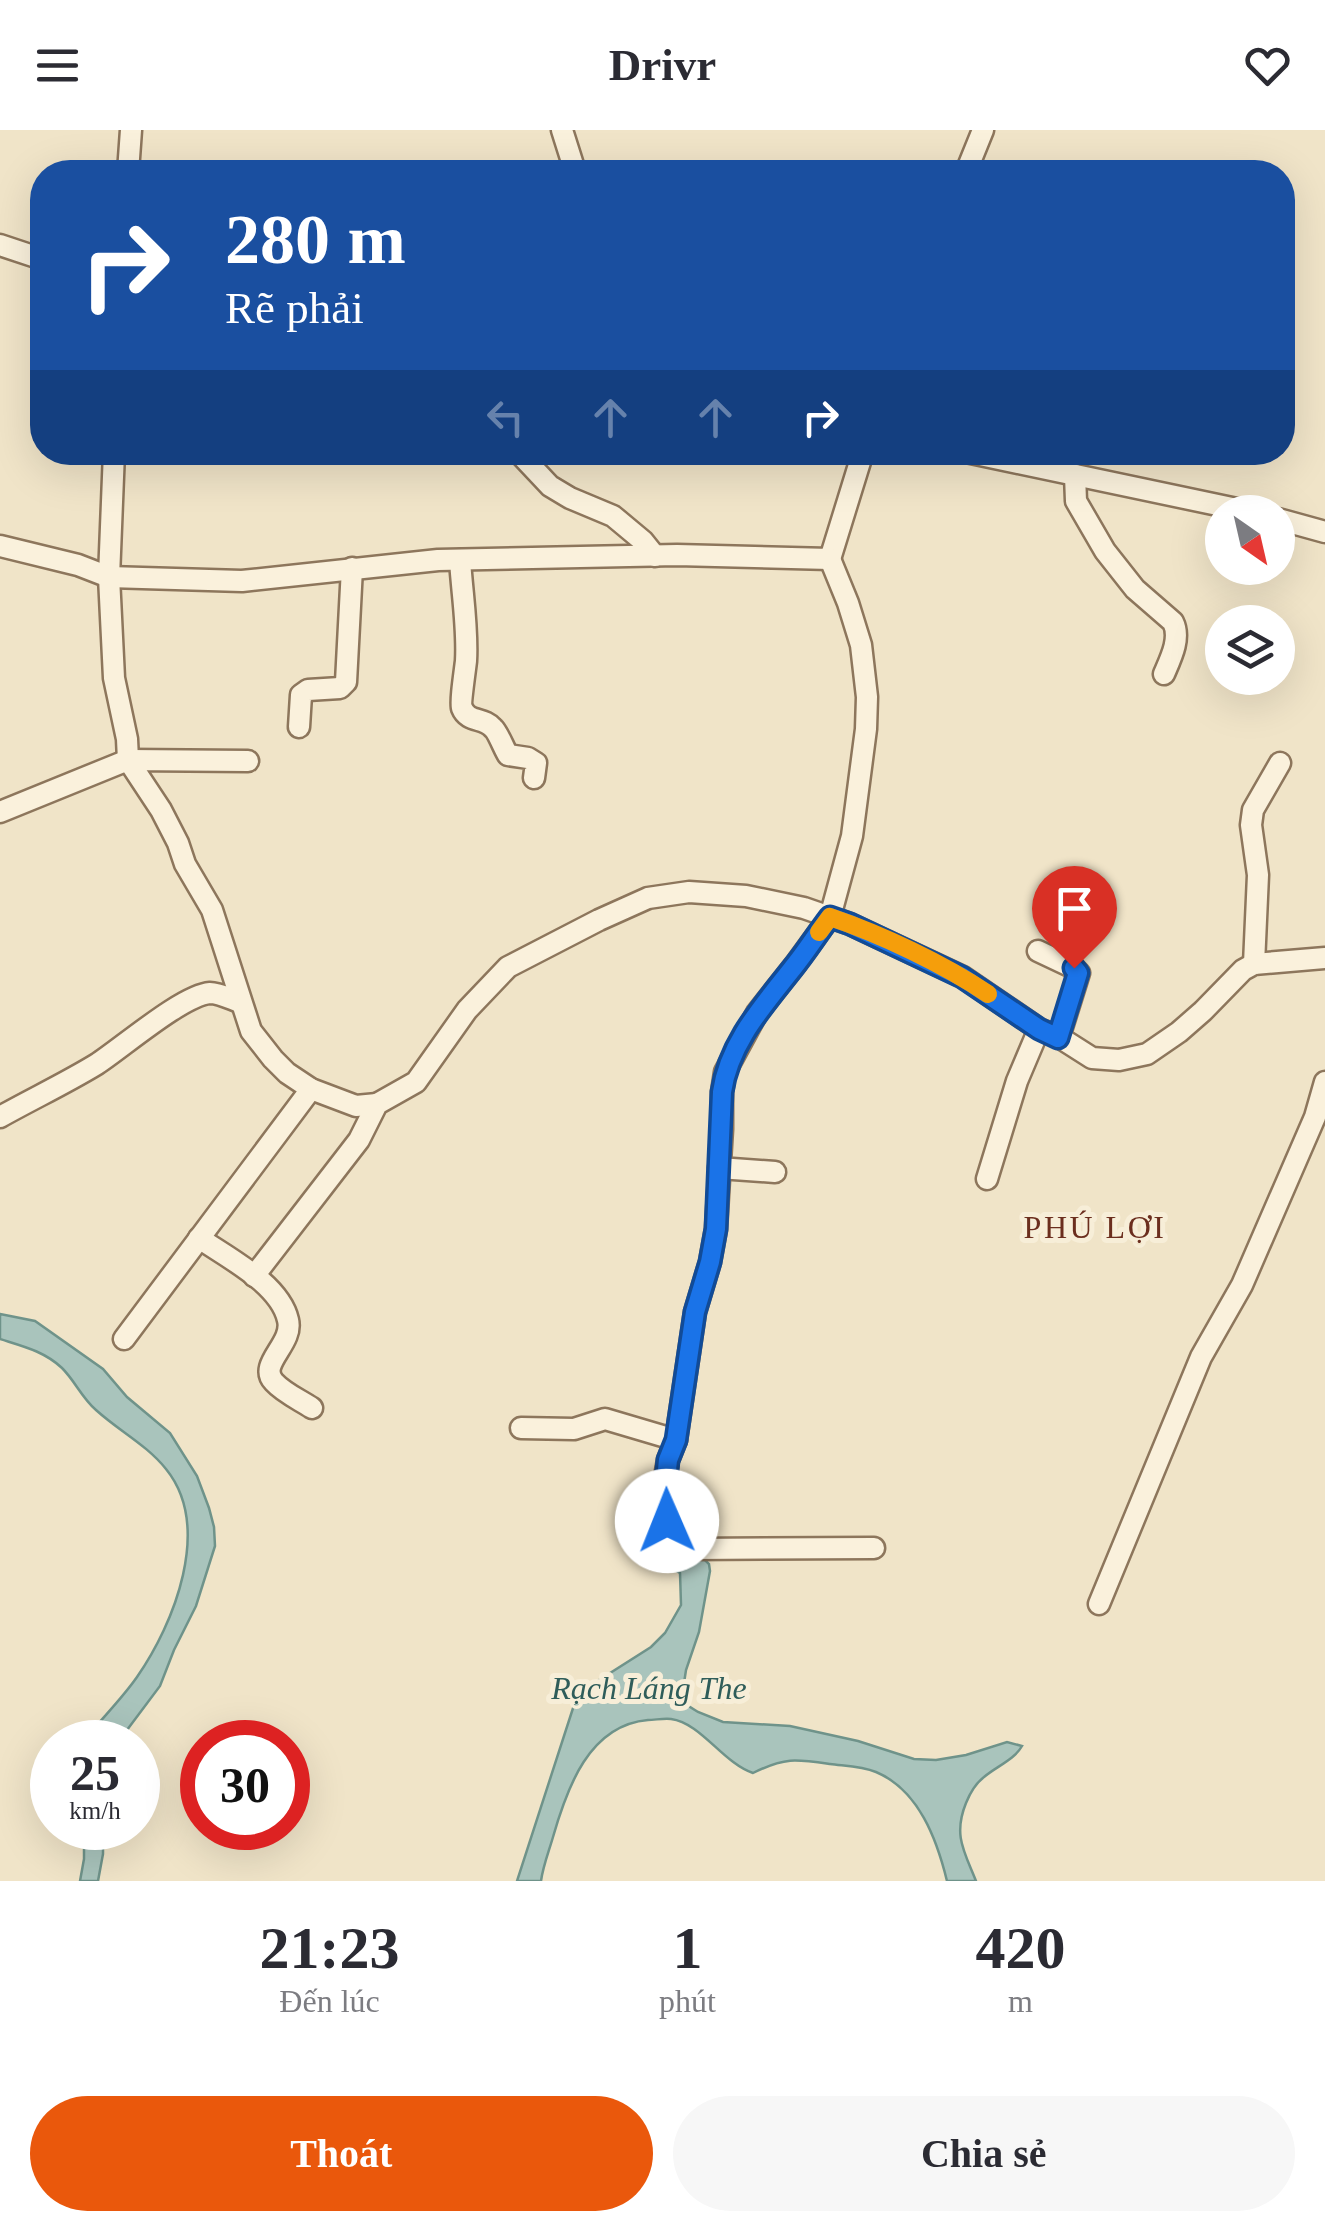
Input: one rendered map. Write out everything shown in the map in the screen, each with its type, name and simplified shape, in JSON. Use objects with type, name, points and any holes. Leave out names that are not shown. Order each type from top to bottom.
[{"type":"street","points":[[129,160],[132,130]]},
{"type":"street","points":[[562,130],[571,160]]},
{"type":"street","points":[[971,160],[984,130]]},
{"type":"street","points":[[0,245],[30,254]]},
{"type":"street","points":[[113,465],[109,578],[114,678],[128,738],[128,760],[161,810],[185,864],[212,910],[251,1031],[273,1060],[311,1088],[356,1106],[377,1104],[416,1082],[467,1010],[508,968],[648,898],[689,892],[746,896],[804,908],[850,924],[962,977],[1092,1058],[1119,1060],[1147,1054],[1204,1011],[1243,970],[1254,964],[1325,958]]},
{"type":"street","points":[[530,465],[550,486],[613,516],[655,556]]},
{"type":"street","points":[[859,465],[830,559],[861,645],[866,697],[866,729],[852,836],[830,917],[756,1012],[725,1072],[716,1229],[695,1312],[664,1500],[667,1521],[689,1549],[874,1548]]},
{"type":"street","points":[[1049,465],[1075,475],[1205,502]]},
{"type":"street","points":[[1075,475],[1076,500],[1105,551],[1176,628],[1176,642],[1164,674]]},
{"type":"street","points":[[1295,524],[1325,532]]},
{"type":"street","points":[[0,546],[78,565],[109,578],[242,581],[460,560],[655,556],[830,559]]},
{"type":"street","points":[[460,560],[467,648],[462,708],[473,720],[494,728],[508,755],[536,763],[534,778]]},
{"type":"street","points":[[299,727],[301,695],[308,690],[340,688],[346,682],[352,568]]},
{"type":"street","points":[[0,812],[128,760],[248,761]]},
{"type":"street","points":[[1254,964],[1258,875],[1250,825],[1253,810],[1280,763]]},
{"type":"street","points":[[987,1179],[1018,1081],[1049,1033],[1078,973],[1038,950]]},
{"type":"street","points":[[0,1117],[94,1065],[194,998],[212,993],[240,1002]]},
{"type":"street","points":[[1099,1604],[1201,1357],[1242,1285],[1315,1117],[1325,1082]]},
{"type":"street","points":[[124,1339],[311,1088]]},
{"type":"street","points":[[254,1276],[359,1140],[377,1104]]},
{"type":"street","points":[[719,1168],[775,1172]]},
{"type":"street","points":[[199,1238],[272,1292],[288,1320],[290,1334],[268,1371],[274,1383],[312,1408]]},
{"type":"street","points":[[521,1428],[574,1429],[605,1419],[676,1440]]},
{"type":"water","points":[[0,1314],[35,1321],[103,1369],[127,1397],[170,1433],[197,1476],[209,1508],[215,1546],[196,1606],[160,1686],[134,1720],[102,1720],[151,1655],[175,1603],[187,1546],[180,1492],[158,1460],[91,1405],[55,1362],[0,1339]]},
{"type":"water","name":"Rạch Láng The","points":[[663,1546],[709,1564],[699,1632],[682,1696],[698,1712],[723,1722],[790,1726],[914,1759],[966,1755],[1007,1742],[1022,1746],[978,1783],[962,1814],[960,1834],[976,1881],[947,1881],[938,1849],[915,1804],[891,1780],[876,1772],[799,1760],[753,1773],[692,1728],[665,1719],[628,1724],[596,1746],[565,1799],[541,1881],[517,1881],[575,1702],[596,1682],[651,1647],[665,1633],[681,1605],[680,1573],[654,1555]]},
{"type":"water","points":[[84,1850],[103,1850],[98,1881],[80,1881]]},
{"type":"slow traffic","points":[[819,932],[830,917],[850,924],[962,977],[988,994]]},
{"type":"district","name":"PHÚ LỢI","points":[[1095,1227]]},
{"type":"route","points":[[667,1521],[664,1483],[676,1440],[695,1312],[716,1229],[725,1072],[756,1012],[830,917],[962,977],[1058,1038],[1078,973],[1074,968]]}]
